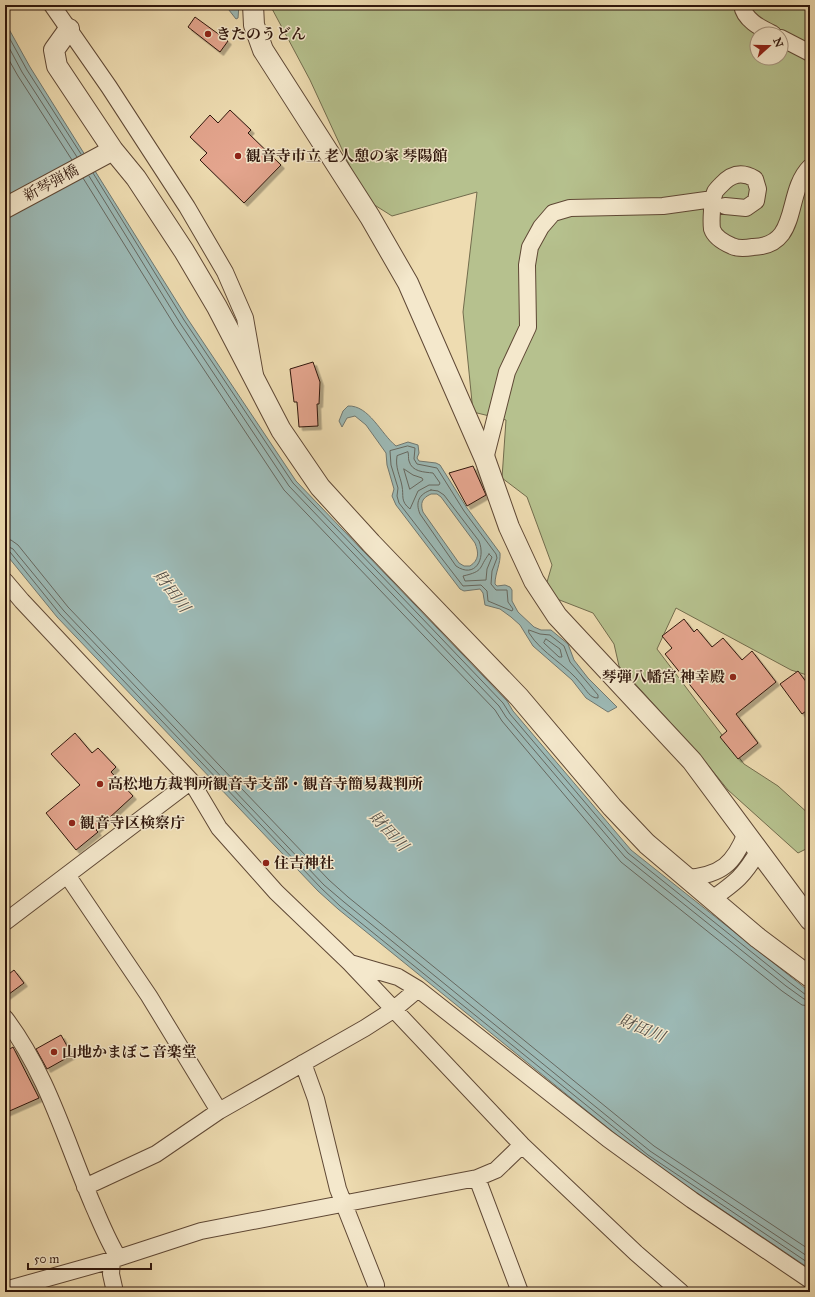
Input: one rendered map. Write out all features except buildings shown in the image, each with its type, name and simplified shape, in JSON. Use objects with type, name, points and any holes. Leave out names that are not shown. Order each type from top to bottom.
[{"type":"street","points":[[52,5],[187,207],[225,272],[245,318],[252,348],[257,385]]},
{"type":"street","points":[[253,5],[254,25],[263,50],[370,217],[408,283],[485,459],[509,527],[534,581],[557,616],[692,761],[810,920]]},
{"type":"street","points":[[742,5],[752,22],[759,26]]},
{"type":"street","points":[[69,29],[54,50],[57,66],[105,154],[136,178],[184,250],[217,307],[281,430],[320,487],[371,543],[519,697],[612,807],[647,844],[758,938],[810,977]]},
{"type":"street","points":[[789,42],[810,53]]},
{"type":"street","name":"新琴弾橋","points":[[5,208],[105,154]]},
{"type":"street","points":[[725,206],[746,208],[756,201],[758,188],[755,178],[747,173],[734,174],[726,179],[715,191],[712,229],[720,240],[735,248],[762,247],[778,240],[787,228],[798,184],[810,167]]},
{"type":"street","points":[[485,459],[507,372],[528,327],[527,265],[530,247],[541,227],[553,213],[570,208],[663,206],[706,200]]},
{"type":"street","points":[[5,581],[191,781],[219,828],[276,892],[350,963],[522,1145],[636,1253],[681,1292]]},
{"type":"street","points":[[5,922],[191,781]]},
{"type":"street","points":[[687,878],[705,877],[720,870],[730,862],[740,848],[746,832]]},
{"type":"street","points":[[712,899],[738,881],[750,866],[759,850]]},
{"type":"street","points":[[67,875],[149,996],[219,1111]]},
{"type":"street","points":[[350,963],[398,977],[418,989],[608,1139],[692,1200],[810,1280]]},
{"type":"street","points":[[86,1187],[156,1154],[219,1111],[393,1010],[418,989]]},
{"type":"street","points":[[5,1018],[30,1054],[112,1247],[115,1259],[111,1274],[115,1292]]},
{"type":"street","points":[[303,1063],[316,1099],[338,1189],[376,1285],[376,1292]]},
{"type":"street","points":[[5,1290],[115,1259],[201,1231],[344,1202],[477,1178],[496,1170],[522,1145]]},
{"type":"street","points":[[477,1178],[520,1292]]},
{"type":"green space","points":[[270,5],[810,5],[810,676],[791,670],[676,608],[657,649],[744,764],[778,786],[810,815],[810,847],[798,853],[728,790],[699,754],[619,666],[614,644],[593,613],[557,599],[547,582],[552,565],[527,497],[502,478],[506,420],[473,412],[463,312],[477,192],[392,216],[365,199],[310,80]]},
{"type":"water","points":[[225,5],[239,5],[238,18],[236,19]]},
{"type":"water","name":"財田川","points":[[5,22],[30,67],[187,318],[296,481],[507,701],[513,711],[631,850],[810,992],[810,1269],[645,1158],[338,909],[318,891],[57,617],[5,553]]},
{"type":"water","points":[[348,406],[362,410],[396,446],[408,442],[418,445],[419,453],[417,458],[419,461],[436,463],[440,465],[467,508],[500,553],[500,561],[495,584],[497,586],[505,585],[510,587],[512,590],[512,601],[518,612],[534,627],[541,630],[551,630],[568,644],[574,660],[588,678],[617,707],[608,712],[586,698],[572,680],[533,646],[520,625],[500,609],[485,605],[483,593],[480,589],[464,591],[460,589],[396,505],[392,496],[394,489],[387,465],[386,453],[366,425],[355,416],[347,418],[342,427],[339,421],[343,411]],"holes":[[[431,494],[437,494],[441,497],[475,543],[477,559],[470,566],[464,566],[459,563],[423,512],[422,501]]]},
{"type":"place","name":"きたのうどん","points":[[208,34]]},
{"type":"place","name":"観音寺市立 老人憩の家 琴陽館","points":[[238,156]]},
{"type":"place","name":"琴弾八幡宮 神幸殿","points":[[733,677]]},
{"type":"place","name":"高松地方裁判所観音寺支部・観音寺簡易裁判所","points":[[100,784]]},
{"type":"place","name":"観音寺区検察庁","points":[[72,823]]},
{"type":"place","name":"住吉神社","points":[[266,863]]},
{"type":"place","name":"山地かまぼこ音楽堂","points":[[54,1052]]}]
